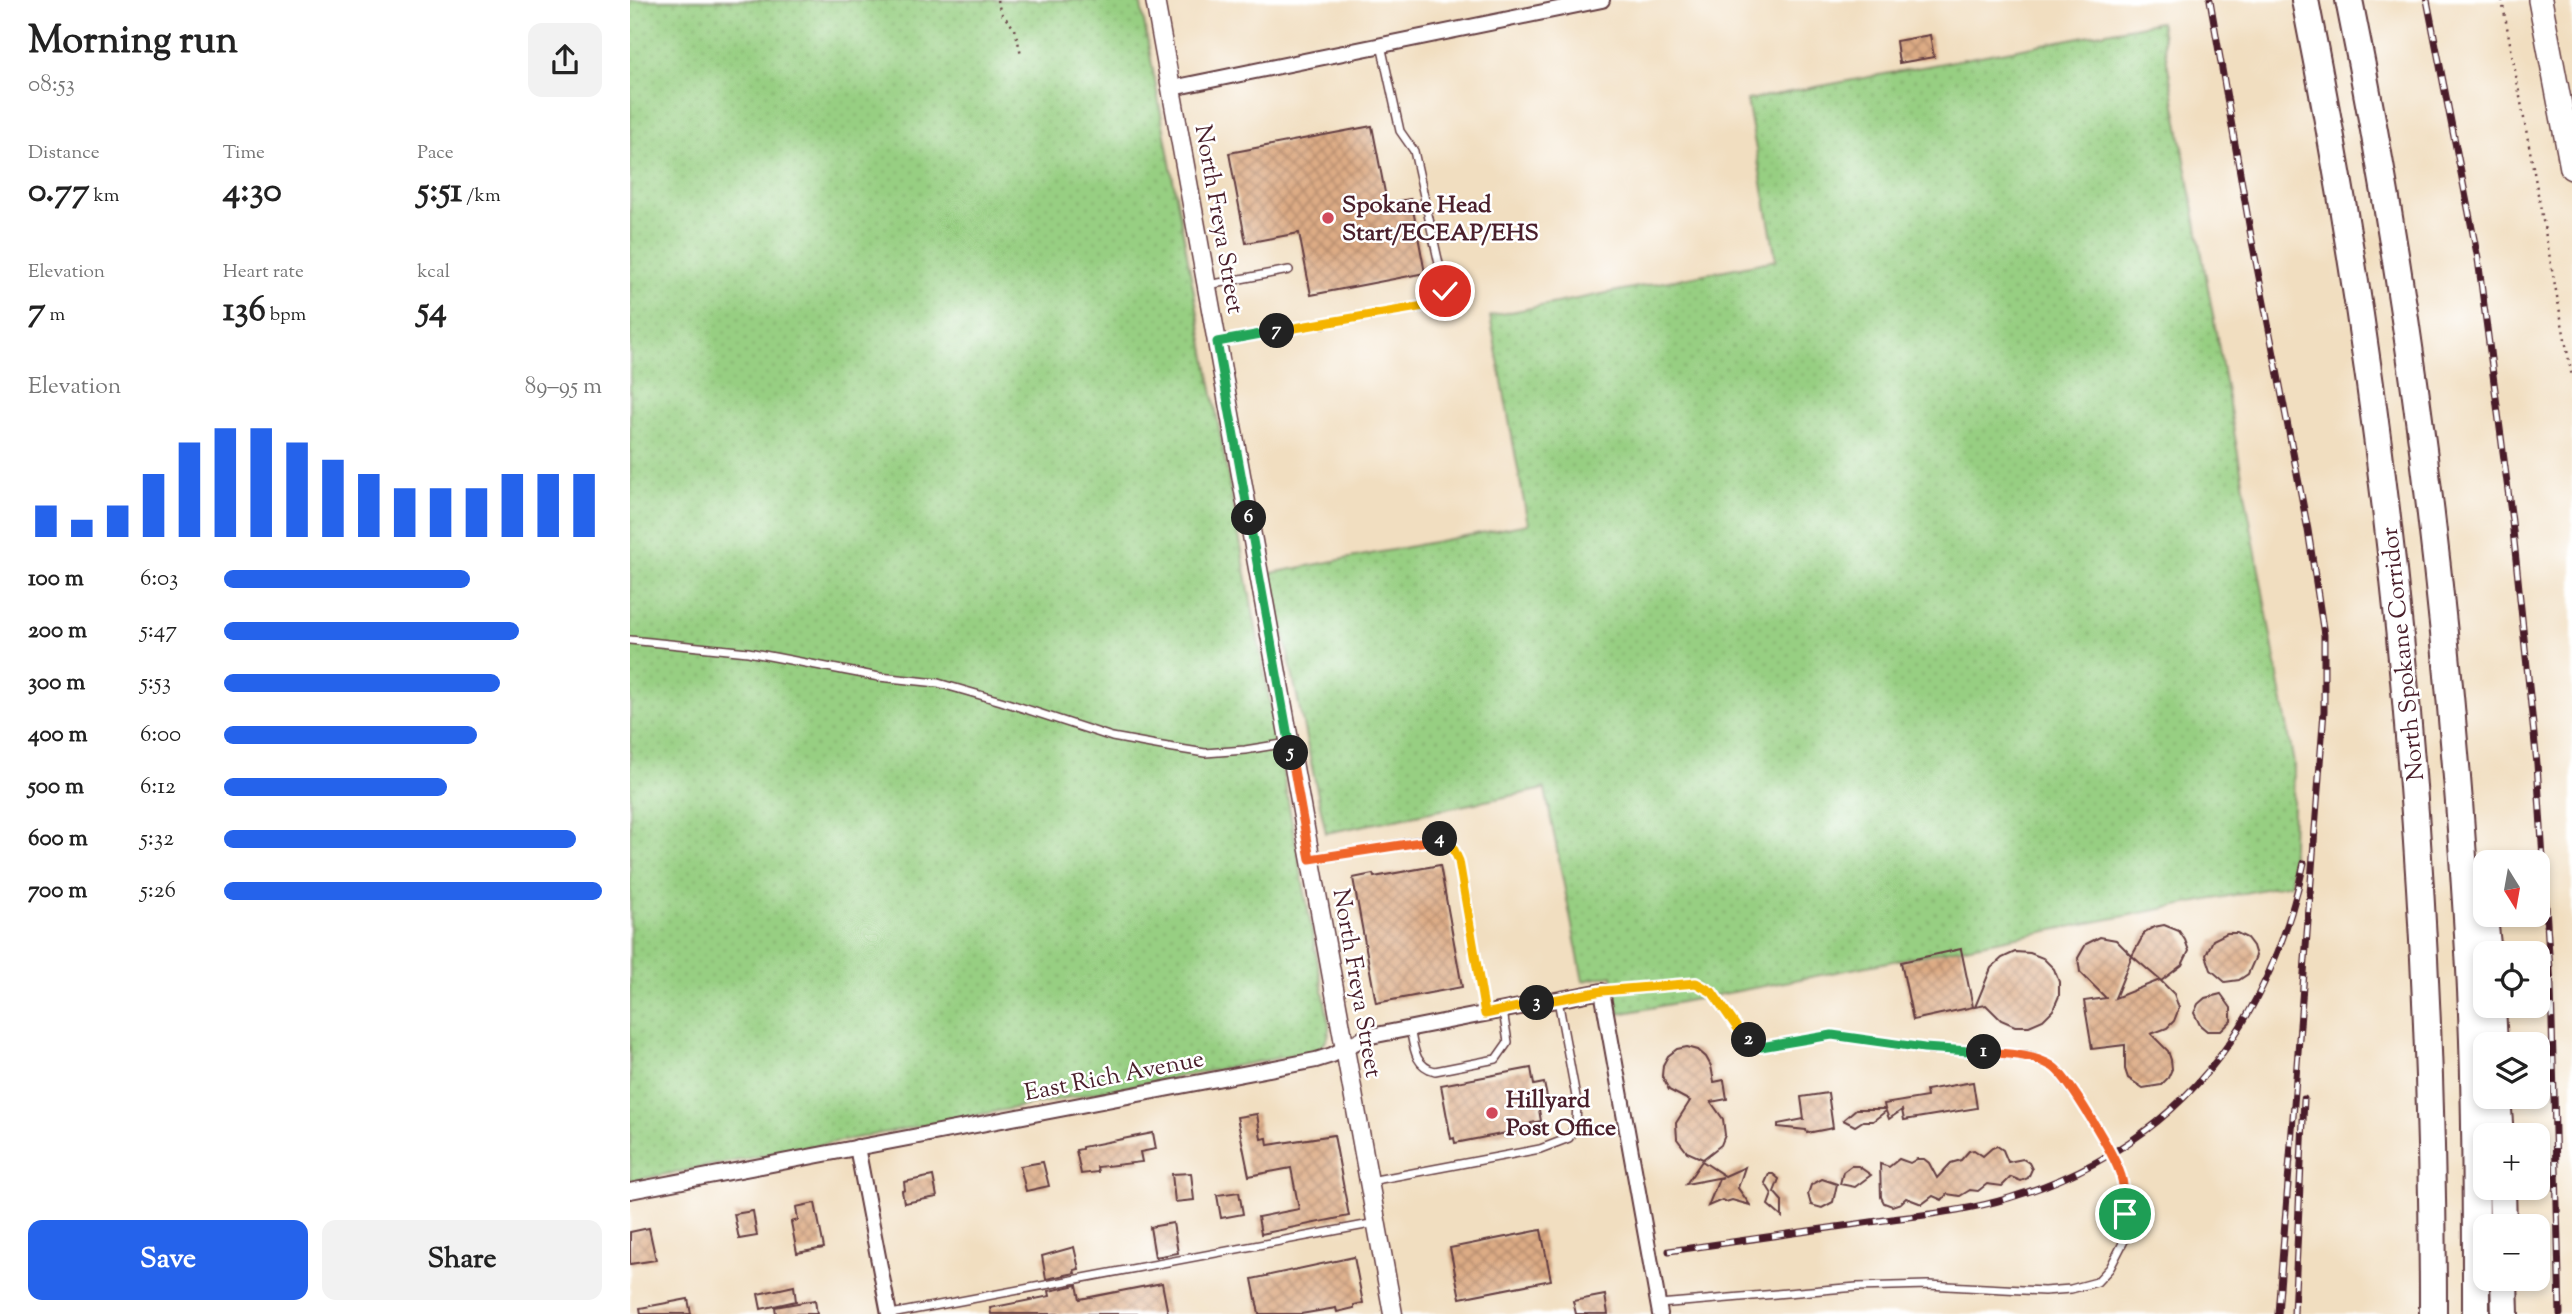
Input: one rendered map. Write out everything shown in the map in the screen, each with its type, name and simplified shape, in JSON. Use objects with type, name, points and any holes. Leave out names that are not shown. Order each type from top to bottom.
[{"type":"highway","name":"North Spokane Corridor","points":[[2305,0],[2369,370],[2403,649],[2428,1016],[2433,1314]]},
{"type":"highway","name":"North Spokane Corridor","points":[[2349,0],[2412,364],[2453,716],[2470,983],[2476,1146],[2476,1314]]},
{"type":"highway","points":[[2453,716],[2475,848],[2486,941]]},
{"type":"highway","points":[[2504,1291],[2505,1314]]},
{"type":"main road","points":[[2540,0],[2572,167]]},
{"type":"street","name":"North Freya Street","points":[[1155,0],[1393,1314]]},
{"type":"street","points":[[1172,88],[1602,0]]},
{"type":"street","points":[[1602,991],[1659,1309]]},
{"type":"street","name":"East Rich Avenue","points":[[630,1191],[1317,1060],[1366,1037],[1602,991]]},
{"type":"street","points":[[857,1147],[890,1314]]},
{"type":"lane","points":[[1217,342],[1424,306],[1441,300],[1445,291],[1424,192],[1414,152],[1401,131],[1381,45]]},
{"type":"lane","points":[[1207,285],[1289,270]]},
{"type":"lane","points":[[630,640],[748,652],[879,677],[938,683],[1112,737],[1205,753],[1245,750],[1289,742]]},
{"type":"lane","points":[[1310,859],[1436,838],[1450,841],[1459,861],[1485,1014]]},
{"type":"lane","points":[[1602,991],[1696,983],[1712,992],[1743,1036],[1761,1047],[1832,1035],[1924,1048],[2028,1056],[2055,1068],[2090,1116],[2122,1178],[2124,1241],[2110,1268],[2096,1282],[2071,1289],[2044,1291],[1928,1285],[1857,1287],[1702,1298],[1659,1309]]},
{"type":"lane","points":[[1369,1181],[1539,1149],[1569,1138],[1576,1124],[1577,1102],[1558,999]]},
{"type":"lane","points":[[1410,1028],[1417,1061],[1425,1068],[1435,1071],[1496,1059],[1508,1042],[1503,1010]]},
{"type":"lane","points":[[890,1314],[1377,1223]]},
{"type":"path","points":[[997,0],[1001,13],[1015,29],[1021,54]]},
{"type":"path","points":[[2502,0],[2572,377]]},
{"type":"green space","points":[[630,0],[1140,0],[1329,1023],[1327,1039],[1315,1051],[630,1181]]},
{"type":"green space","points":[[2160,22],[2294,764],[2291,884],[1619,1014],[1612,975],[1583,981],[1545,789],[1326,833],[1271,573],[1528,524],[1490,316],[1776,260],[1747,100]]},
{"type":"building","points":[[1930,35],[1934,57],[1899,63],[1896,41]]},
{"type":"building","name":"Spokane Head Start/ECEAP/EHS","points":[[1372,126],[1387,203],[1411,199],[1425,273],[1311,295],[1299,233],[1246,243],[1229,153]]},
{"type":"building","points":[[1440,865],[1462,987],[1376,1003],[1353,878],[1373,874],[1374,877]]},
{"type":"building","points":[[2164,925],[2179,931],[2189,951],[2182,965],[2161,981],[2174,994],[2179,1008],[2174,1021],[2167,1028],[2151,1034],[2168,1051],[2172,1069],[2161,1085],[2143,1088],[2128,1078],[2125,1069],[2125,1045],[2092,1049],[2084,1001],[2106,998],[2080,972],[2078,958],[2086,944],[2100,937],[2116,940],[2132,956],[2145,932]],"holes":[[[2132,956],[2160,980],[2115,998]]]},
{"type":"building","points":[[2227,933],[2237,933],[2247,938],[2256,956],[2248,974],[2239,980],[2225,982],[2211,970],[2206,955],[2213,940]]},
{"type":"building","points":[[1961,949],[1973,1007],[1913,1020],[1901,962]]},
{"type":"building","points":[[2015,952],[2030,953],[2043,958],[2054,969],[2059,982],[2059,996],[2053,1010],[2043,1020],[2029,1026],[2015,1026],[2001,1020],[1986,1005],[1975,1007],[1991,968],[2002,958]]},
{"type":"building","points":[[2221,994],[2231,1008],[2231,1021],[2221,1031],[2207,1031],[2200,1025],[2194,1013],[2205,998]]},
{"type":"building","points":[[1687,1047],[1698,1050],[1706,1057],[1714,1082],[1724,1080],[1727,1099],[1711,1102],[1723,1119],[1725,1135],[1721,1145],[1703,1159],[1687,1152],[1677,1139],[1676,1123],[1690,1101],[1669,1090],[1662,1076],[1663,1065],[1668,1056],[1677,1049]]},
{"type":"building","name":"Hillyard Post Office","points":[[1531,1068],[1534,1085],[1544,1083],[1548,1102],[1538,1104],[1541,1121],[1531,1123],[1532,1128],[1455,1143],[1454,1138],[1451,1139],[1441,1085]]},
{"type":"building","points":[[1973,1082],[1977,1108],[1904,1120],[1902,1110],[1889,1119],[1886,1111],[1873,1121],[1863,1121],[1855,1126],[1843,1120],[1856,1109],[1885,1109],[1884,1104],[1927,1097],[1926,1090]]},
{"type":"building","points":[[1828,1093],[1833,1128],[1807,1133],[1806,1130],[1778,1127],[1778,1124],[1804,1119],[1801,1097]]},
{"type":"building","points":[[1257,1114],[1261,1139],[1267,1138],[1268,1145],[1334,1135],[1349,1216],[1261,1234],[1258,1217],[1299,1209],[1291,1168],[1249,1176],[1237,1117]]},
{"type":"building","points":[[1153,1133],[1156,1149],[1140,1152],[1142,1162],[1097,1167],[1098,1172],[1081,1174],[1076,1150]]},
{"type":"building","points":[[1997,1146],[2003,1150],[2008,1162],[2023,1159],[2029,1163],[2032,1169],[2028,1178],[2021,1181],[2011,1177],[2002,1186],[1987,1184],[1978,1191],[1970,1190],[1960,1196],[1947,1194],[1942,1200],[1933,1196],[1922,1204],[1906,1198],[1892,1206],[1884,1203],[1881,1197],[1880,1164],[1889,1167],[1899,1159],[1910,1163],[1924,1159],[1937,1178],[1951,1163],[1961,1160],[1969,1151],[1974,1150],[1983,1156]]},
{"type":"building","points":[[1702,1161],[1725,1176],[1745,1167],[1738,1188],[1750,1205],[1722,1200],[1708,1206],[1719,1179],[1723,1177],[1686,1184]]},
{"type":"building","points":[[1043,1162],[1049,1186],[1026,1191],[1020,1166]]},
{"type":"building","points":[[1851,1166],[1858,1166],[1871,1175],[1855,1187],[1840,1184],[1843,1172]]},
{"type":"building","points":[[1191,1173],[1194,1200],[1175,1202],[1172,1174]]},
{"type":"building","points":[[1769,1174],[1779,1179],[1774,1192],[1782,1201],[1782,1217],[1768,1205],[1772,1194],[1765,1183]]},
{"type":"building","points":[[933,1176],[937,1197],[904,1203],[904,1182]]},
{"type":"building","points":[[1822,1179],[1837,1184],[1833,1202],[1822,1208],[1811,1205],[1808,1194],[1811,1185]]},
{"type":"building","points":[[1239,1192],[1243,1214],[1221,1218],[1217,1195]]},
{"type":"building","points":[[815,1203],[824,1248],[797,1253],[791,1222],[798,1220],[796,1207]]},
{"type":"building","points":[[753,1211],[757,1236],[739,1239],[734,1214]]},
{"type":"building","points":[[1173,1223],[1178,1253],[1155,1257],[1150,1227]]},
{"type":"building","points":[[649,1228],[656,1260],[630,1264],[630,1232]]},
{"type":"building","points":[[1541,1230],[1551,1280],[1460,1298],[1450,1248]]},
{"type":"building","points":[[1074,1247],[1079,1269],[1074,1270],[1075,1273],[1046,1279],[1042,1256]]},
{"type":"building","points":[[1354,1257],[1363,1303],[1337,1312],[1336,1308],[1301,1314],[1259,1314],[1252,1279]]},
{"type":"building","points":[[1162,1283],[1168,1314],[991,1314],[990,1308],[1050,1296],[1049,1291],[1077,1285],[1080,1299]]},
{"type":"building","points":[[794,1286],[796,1301],[761,1309],[758,1294]]},
{"type":"building","points":[[1605,1295],[1608,1314],[1576,1314],[1573,1301]]},
{"type":"building","points":[[688,1299],[691,1314],[641,1314],[640,1308]]},
{"type":"building","points":[[815,1300],[817,1314],[776,1314],[775,1307]]},
{"type":"railway","points":[[2210,0],[2251,236],[2308,530],[2324,635],[2324,711],[2278,1314]]},
{"type":"railway","points":[[2427,0],[2478,259],[2512,521],[2537,764],[2551,986],[2560,1314]]},
{"type":"railway","points":[[1669,1251],[1977,1206],[2009,1198],[2068,1176],[2120,1148],[2166,1114],[2206,1074],[2239,1029],[2266,978],[2288,923],[2304,863]]},
{"type":"railway","points":[[2294,1314],[2304,1099]]},
{"type":"place","name":"Spokane Head Start/ECEAP/EHS","points":[[1328,218]]},
{"type":"place","name":"Hillyard Post Office","points":[[1492,1113]]},
{"type":"route","points":[[1445,291],[1441,300],[1424,306],[1217,342],[1310,859],[1436,838],[1450,841],[1459,861],[1485,1014],[1602,991],[1696,983],[1712,992],[1743,1036],[1761,1047],[1832,1035],[1924,1048],[2028,1056],[2055,1068],[2090,1116],[2122,1178],[2125,1214]]}]
